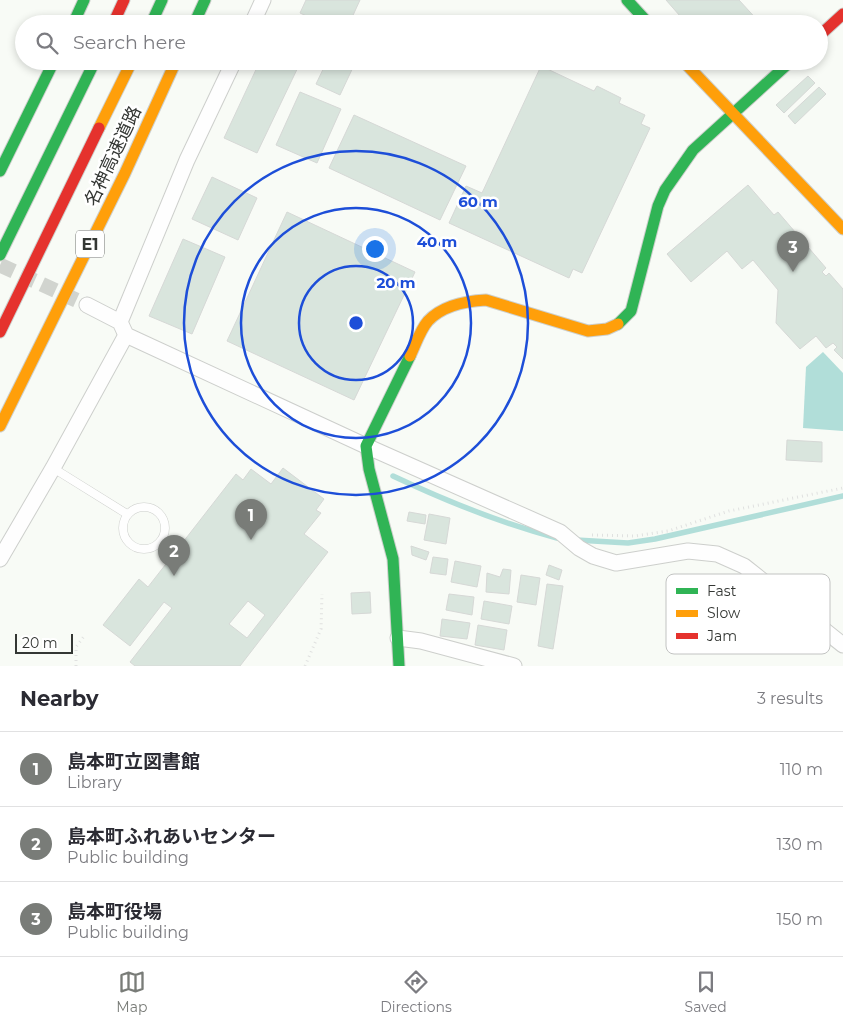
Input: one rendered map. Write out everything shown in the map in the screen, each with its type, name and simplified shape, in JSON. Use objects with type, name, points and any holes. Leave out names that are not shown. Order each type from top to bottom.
[{"type":"main road","points":[[76,15],[84,0]]},
{"type":"main road","points":[[117,15],[124,0]]},
{"type":"main road","points":[[154,15],[162,0]]},
{"type":"main road","points":[[198,15],[205,0]]},
{"type":"main road","points":[[627,0],[641,15]]},
{"type":"main road","points":[[828,28],[843,14]]},
{"type":"main road","points":[[0,171],[50,70]]},
{"type":"main road","points":[[0,255],[91,70]]},
{"type":"main road","name":"名神高速道路","points":[[0,332],[128,70]]},
{"type":"main road","name":"名神高速道路","points":[[0,426],[125,173],[172,70]]},
{"type":"main road","points":[[692,70],[843,229]]},
{"type":"main road","points":[[398,666],[393,559],[369,468],[366,446],[427,322],[444,308],[469,300],[486,300],[588,331],[602,332],[626,320],[633,304],[658,206],[665,190],[693,150],[781,70]]},
{"type":"street","points":[[256,15],[262,0]]},
{"type":"street","points":[[0,559],[53,468],[123,328],[187,160],[230,70]]},
{"type":"street","points":[[87,305],[123,328],[366,446],[566,535],[579,548],[592,556],[616,563],[688,552],[717,554],[744,566],[754,574]]},
{"type":"street","points":[[830,635],[843,645]]},
{"type":"street","points":[[398,638],[421,641],[514,666]]},
{"type":"lane","points":[[53,468],[127,514]]},
{"type":"lane","points":[[145,506],[155,509],[162,517],[166,526],[164,536],[157,544],[148,549],[133,546],[123,534],[123,524],[127,514],[135,508],[145,506]]},
{"type":"path","points":[[590,534],[635,536],[668,531],[729,511],[843,488]]},
{"type":"path","points":[[305,666],[321,629],[322,594]]},
{"type":"path","points":[[76,666],[76,647],[85,635]]},
{"type":"water","points":[[823,352],[843,373],[843,431],[803,428],[806,367]]},
{"type":"building","points":[[306,0],[360,0],[353,15],[304,15],[300,13]]},
{"type":"building","points":[[666,0],[739,0],[753,15],[679,15]]},
{"type":"building","points":[[256,70],[297,70],[257,153],[224,138]]},
{"type":"building","points":[[323,70],[352,70],[340,95],[316,84]]},
{"type":"building","points":[[539,70],[549,70],[594,91],[597,86],[621,98],[619,103],[645,115],[641,124],[650,128],[582,273],[573,269],[569,278],[449,223],[466,186],[482,193]]},
{"type":"building","points":[[808,76],[815,83],[784,113],[776,105]]},
{"type":"building","points":[[819,87],[826,94],[795,124],[788,116]]},
{"type":"building","points":[[300,92],[341,109],[317,163],[276,145]]},
{"type":"building","points":[[354,115],[466,166],[440,220],[329,168]]},
{"type":"building","points":[[212,177],[257,198],[238,240],[192,219]]},
{"type":"building","points":[[748,185],[774,215],[778,212],[826,268],[822,272],[826,276],[829,273],[843,289],[843,359],[834,350],[837,347],[833,343],[826,348],[816,336],[800,349],[776,323],[778,290],[753,260],[742,269],[727,251],[691,282],[667,254]]},
{"type":"building","points":[[287,212],[415,272],[354,400],[227,341]]},
{"type":"building","points":[[183,239],[225,257],[192,334],[149,316]]},
{"type":"building","points":[[787,440],[822,442],[822,462],[786,460]]},
{"type":"building","points":[[283,468],[324,499],[316,510],[321,513],[304,534],[328,552],[240,666],[135,666],[130,662],[172,608],[164,602],[130,646],[103,625],[139,579],[148,587],[236,474],[243,480],[251,469],[271,484]],"holes":[[[248,601],[265,615],[247,638],[229,624]]]},
{"type":"building","points":[[409,512],[426,515],[425,524],[407,521]]},
{"type":"building","points":[[429,514],[450,518],[446,544],[424,540]]},
{"type":"building","points":[[411,546],[429,552],[426,560],[412,555]]},
{"type":"building","points":[[433,557],[448,559],[446,575],[430,573]]},
{"type":"building","points":[[455,561],[481,566],[477,587],[451,582]]},
{"type":"building","points":[[549,565],[562,570],[559,580],[546,575]]},
{"type":"building","points":[[503,569],[511,570],[509,594],[486,592],[487,573],[500,577]]},
{"type":"building","points":[[521,575],[540,578],[536,605],[517,602]]},
{"type":"building","points":[[547,584],[563,586],[553,649],[538,646]]},
{"type":"building","points":[[370,592],[371,613],[352,614],[351,593]]},
{"type":"building","points":[[449,594],[474,597],[472,615],[446,610]]},
{"type":"building","points":[[484,601],[512,606],[509,624],[481,619]]},
{"type":"building","points":[[442,619],[470,623],[467,639],[440,636]]},
{"type":"building","points":[[478,625],[507,630],[504,650],[475,645]]},
{"type":"waterway","points":[[393,476],[474,511],[515,526],[557,538]]},
{"type":"waterway","points":[[576,540],[628,543],[655,539],[843,496]]},
{"type":"tunnel","points":[[0,265],[87,305]]},
{"type":"traffic: fast","points":[[77,15],[84,0]]},
{"type":"traffic: fast","points":[[155,15],[162,0]]},
{"type":"traffic: fast","points":[[198,15],[205,0]]},
{"type":"traffic: fast","points":[[627,0],[641,15]]},
{"type":"traffic: fast","points":[[0,171],[50,70]]},
{"type":"traffic: fast","points":[[0,255],[91,70]]},
{"type":"traffic: fast","points":[[618,324],[631,311],[658,206],[665,190],[693,150],[781,70]]},
{"type":"traffic: fast","points":[[399,666],[393,559],[369,469],[366,446],[410,356]]},
{"type":"traffic: slow","points":[[99,128],[128,70]]},
{"type":"traffic: slow","points":[[0,426],[125,173],[172,70]]},
{"type":"traffic: slow","points":[[692,70],[843,229]]},
{"type":"traffic: slow","points":[[410,356],[428,321],[440,311],[470,301],[486,300],[588,331],[607,329],[618,324]]},
{"type":"traffic: jam","points":[[117,15],[124,0]]},
{"type":"traffic: jam","points":[[828,28],[843,14]]},
{"type":"traffic: jam","points":[[0,332],[99,128]]},
{"type":"place","name":"島本町役場","points":[[793,272]]},
{"type":"place","name":"島本町立図書館","points":[[251,540]]},
{"type":"place","name":"島本町ふれあいセンター","points":[[174,576]]}]
